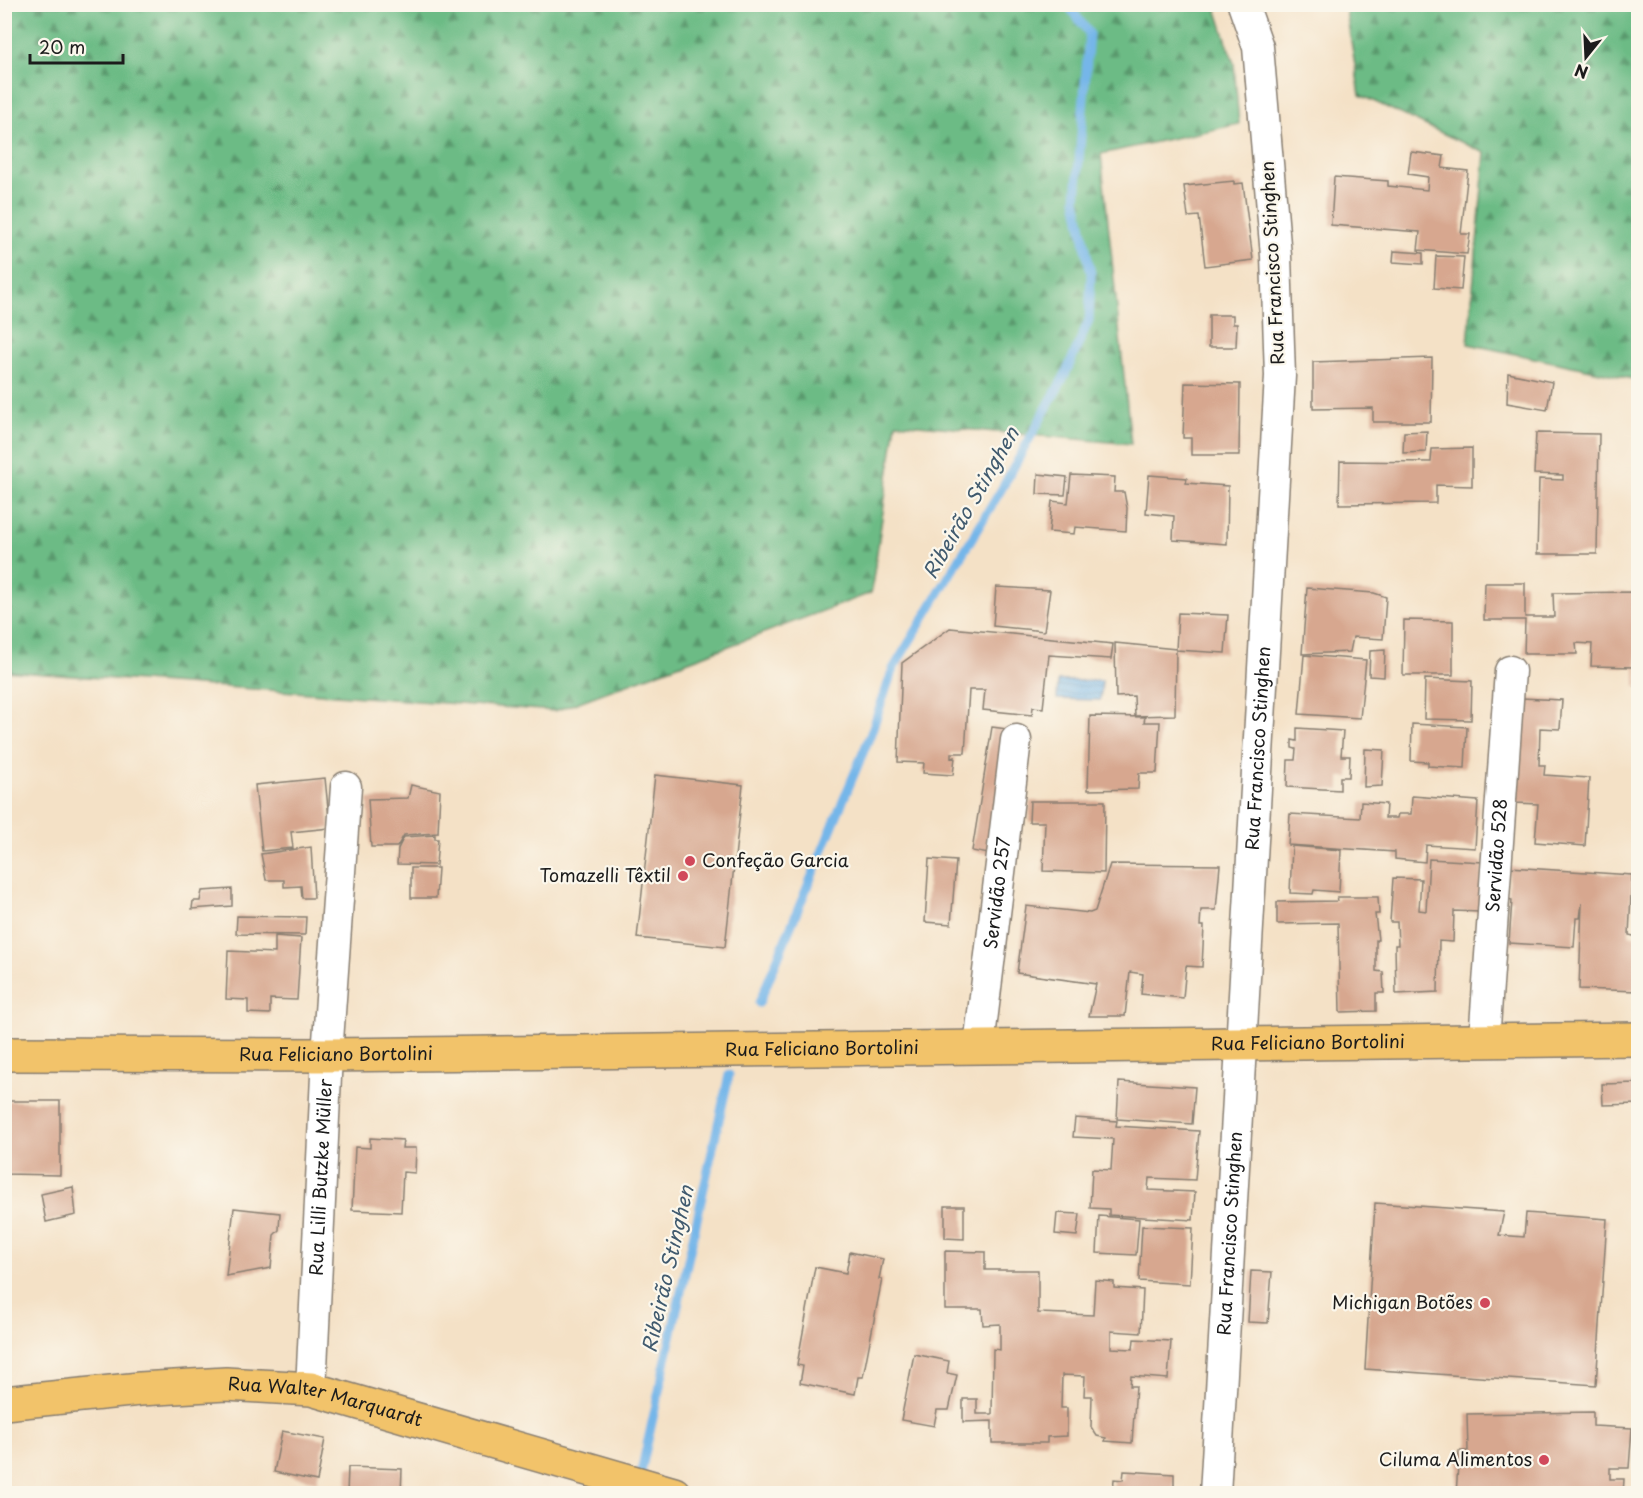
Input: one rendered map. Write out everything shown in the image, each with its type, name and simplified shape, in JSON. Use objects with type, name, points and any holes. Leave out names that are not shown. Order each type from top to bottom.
[{"type":"main road","name":"Rua Feliciano Bortolini","points":[[4,1053],[327,1055],[1638,1039]]},
{"type":"main road","name":"Rua Walter Marquardt","points":[[4,1403],[128,1389],[226,1384],[311,1389],[674,1494]]},
{"type":"street","name":"Rua Francisco Stinghen","points":[[1215,1494],[1239,1044],[1280,376],[1276,256],[1258,47],[1244,4]]},
{"type":"street","name":"Servidão 528","points":[[1484,1041],[1510,671]]},
{"type":"street","name":"Servidão 257","points":[[979,1046],[1016,740]]},
{"type":"street","name":"Rua Lilli Butzke Müller","points":[[311,1389],[327,1055],[346,787]]},
{"type":"green space","points":[[4,5],[1215,5],[1234,64],[1239,124],[1101,154],[1131,444],[896,423],[871,593],[555,711],[5,671]]},
{"type":"green space","points":[[1345,5],[1638,5],[1638,380],[1468,344],[1485,153],[1360,95]]},
{"type":"water","points":[[1058,681],[1102,681],[1100,700],[1057,699]]},
{"type":"building","points":[[1411,152],[1444,156],[1442,168],[1468,171],[1461,234],[1470,234],[1467,254],[1418,250],[1420,232],[1331,225],[1334,177],[1388,181],[1388,186],[1427,190],[1428,177],[1408,174]]},
{"type":"building","points":[[1234,181],[1234,184],[1243,183],[1253,260],[1205,266],[1199,216],[1188,217],[1184,186]]},
{"type":"building","points":[[1394,251],[1423,253],[1423,264],[1393,262]]},
{"type":"building","points":[[1436,256],[1464,257],[1461,290],[1434,288]]},
{"type":"building","points":[[1209,315],[1233,315],[1233,324],[1237,324],[1236,347],[1209,347]]},
{"type":"building","points":[[1432,358],[1431,422],[1373,422],[1373,408],[1313,409],[1313,362]]},
{"type":"building","points":[[1508,373],[1552,382],[1547,410],[1507,403]]},
{"type":"building","points":[[1185,383],[1240,384],[1239,455],[1191,455],[1191,438],[1183,438]]},
{"type":"building","points":[[1427,431],[1426,452],[1403,453],[1404,432]]},
{"type":"building","points":[[1536,433],[1599,434],[1597,554],[1537,554],[1539,479],[1563,480],[1563,475],[1534,474]]},
{"type":"building","points":[[1472,448],[1472,486],[1436,485],[1436,503],[1339,504],[1340,461],[1431,462],[1432,449]]},
{"type":"building","points":[[1038,474],[1067,477],[1065,495],[1037,494]]},
{"type":"building","points":[[1071,475],[1115,477],[1114,492],[1124,492],[1127,508],[1126,531],[1075,527],[1074,534],[1049,532],[1052,501],[1068,503]]},
{"type":"building","points":[[1149,475],[1187,478],[1186,483],[1228,486],[1227,544],[1173,540],[1174,516],[1146,513]]},
{"type":"building","points":[[1485,583],[1525,583],[1525,617],[1554,617],[1553,593],[1638,592],[1638,638],[1636,638],[1638,686],[1635,686],[1635,667],[1591,666],[1592,644],[1576,643],[1577,654],[1524,654],[1525,620],[1484,620]]},
{"type":"building","points":[[996,587],[1050,590],[1044,631],[993,626]]},
{"type":"building","points":[[1307,588],[1374,593],[1386,597],[1383,639],[1353,637],[1350,652],[1302,654]]},
{"type":"building","points":[[1178,613],[1228,615],[1225,653],[1176,650]]},
{"type":"building","points":[[1404,620],[1453,621],[1453,675],[1403,675]]},
{"type":"building","points":[[950,628],[1113,644],[1111,659],[1049,655],[1043,708],[1033,707],[1032,715],[983,710],[985,690],[969,690],[965,753],[951,753],[951,758],[955,757],[953,775],[923,773],[924,763],[898,762],[902,663]]},
{"type":"building","points":[[1115,643],[1176,649],[1175,715],[1135,716],[1134,696],[1116,697]]},
{"type":"building","points":[[1385,650],[1384,677],[1369,676],[1370,651]]},
{"type":"building","points":[[1304,655],[1366,660],[1360,718],[1299,714]]},
{"type":"building","points":[[1425,679],[1472,681],[1471,720],[1424,719]]},
{"type":"building","points":[[1521,698],[1562,700],[1560,729],[1540,728],[1539,765],[1545,765],[1544,775],[1589,778],[1585,846],[1535,842],[1538,804],[1515,803]]},
{"type":"building","points":[[1090,716],[1145,717],[1144,722],[1160,722],[1157,773],[1139,773],[1138,789],[1088,790]]},
{"type":"building","points":[[1412,724],[1467,727],[1465,768],[1428,766],[1428,762],[1411,761]]},
{"type":"building","points":[[992,727],[1014,730],[994,855],[972,851]]},
{"type":"building","points":[[1297,728],[1343,731],[1341,756],[1350,756],[1349,777],[1340,777],[1340,790],[1287,787],[1288,760],[1295,760],[1296,749],[1292,748],[1292,740],[1297,741]]},
{"type":"building","points":[[1365,749],[1384,750],[1382,786],[1364,787]]},
{"type":"building","name":"Confeção Garcia","points":[[655,775],[743,785],[725,947],[637,938]]},
{"type":"building","points":[[325,778],[330,828],[291,832],[293,848],[262,851],[255,785]]},
{"type":"building","points":[[411,785],[440,791],[438,833],[404,835],[397,847],[371,847],[368,799],[408,798]]},
{"type":"building","points":[[1412,796],[1478,801],[1475,848],[1426,845],[1425,862],[1395,859],[1395,852],[1288,845],[1290,814],[1360,818],[1361,802],[1386,804],[1385,818],[1397,818],[1398,814],[1411,814]]},
{"type":"building","points":[[1030,801],[1105,801],[1104,873],[1043,871],[1045,822],[1029,822]]},
{"type":"building","points":[[435,835],[435,839],[438,839],[436,865],[397,864],[398,849],[404,837]]},
{"type":"building","points":[[1292,846],[1341,850],[1339,892],[1314,890],[1313,894],[1290,893]]},
{"type":"building","points":[[311,847],[314,898],[302,898],[301,886],[284,887],[284,880],[266,880],[261,854]]},
{"type":"building","points":[[929,859],[956,861],[951,924],[925,922]]},
{"type":"building","points":[[1429,859],[1483,862],[1480,912],[1454,911],[1453,942],[1439,941],[1438,992],[1396,994],[1397,922],[1390,922],[1393,878],[1421,879],[1419,910],[1426,911]]},
{"type":"building","points":[[1110,864],[1220,865],[1216,910],[1201,910],[1200,926],[1204,926],[1202,967],[1186,966],[1183,998],[1141,994],[1143,974],[1130,972],[1125,1016],[1089,1016],[1096,984],[1017,973],[1026,906],[1090,913],[1095,911]]},
{"type":"building","points":[[1509,867],[1632,875],[1629,935],[1638,937],[1638,991],[1579,989],[1582,903],[1580,918],[1576,918],[1574,947],[1509,943],[1512,900],[1508,899]]},
{"type":"building","points":[[411,868],[438,868],[436,898],[411,898]]},
{"type":"building","points":[[232,889],[232,906],[192,909],[193,901],[200,901],[202,891]]},
{"type":"building","points":[[1337,897],[1378,897],[1379,914],[1375,914],[1378,940],[1376,940],[1376,971],[1383,972],[1384,993],[1376,993],[1376,1011],[1340,1012],[1338,923],[1277,924],[1277,902],[1338,901]]},
{"type":"building","points":[[237,916],[306,917],[305,935],[236,934]]},
{"type":"building","points":[[275,936],[301,938],[297,1000],[270,999],[270,1014],[248,1013],[248,1000],[226,999],[228,951],[275,953]]},
{"type":"building","points":[[1119,1082],[1195,1087],[1192,1124],[1117,1119]]},
{"type":"building","points":[[1638,1083],[1638,1104],[1603,1105],[1602,1084]]},
{"type":"building","points":[[4,1101],[60,1101],[60,1175],[4,1174]]},
{"type":"building","points":[[1075,1118],[1117,1121],[1116,1126],[1199,1131],[1195,1180],[1149,1178],[1148,1190],[1195,1192],[1193,1220],[1109,1215],[1109,1209],[1090,1208],[1092,1169],[1111,1170],[1113,1139],[1073,1137]]},
{"type":"building","points":[[370,1138],[403,1140],[402,1148],[416,1148],[415,1173],[403,1172],[401,1212],[352,1210],[355,1147],[370,1148]]},
{"type":"building","points":[[73,1187],[76,1215],[46,1222],[41,1194]]},
{"type":"building","name":"Michigan Botões","points":[[1375,1203],[1504,1212],[1499,1235],[1524,1237],[1526,1213],[1607,1219],[1596,1385],[1365,1369]]},
{"type":"building","points":[[945,1206],[964,1206],[964,1239],[945,1238]]},
{"type":"building","points":[[234,1208],[280,1213],[279,1230],[274,1235],[271,1268],[226,1276]]},
{"type":"building","points":[[1057,1213],[1080,1214],[1077,1236],[1055,1234]]},
{"type":"building","points":[[1099,1216],[1139,1219],[1136,1255],[1097,1253]]},
{"type":"building","points":[[1142,1226],[1193,1228],[1190,1284],[1139,1281]]},
{"type":"building","points":[[945,1251],[985,1252],[985,1270],[1038,1270],[1038,1313],[1093,1315],[1095,1280],[1114,1282],[1114,1288],[1143,1290],[1141,1333],[1111,1331],[1111,1348],[1133,1349],[1134,1339],[1171,1341],[1168,1379],[1131,1376],[1130,1386],[1136,1386],[1132,1443],[1105,1441],[1106,1438],[1097,1436],[1091,1427],[1092,1396],[1084,1396],[1085,1376],[1062,1375],[1061,1408],[1067,1408],[1067,1436],[1047,1437],[1047,1443],[992,1443],[992,1421],[963,1422],[963,1399],[977,1399],[977,1414],[992,1414],[993,1349],[1000,1350],[1000,1324],[983,1325],[982,1309],[945,1309]]},
{"type":"building","points":[[850,1252],[883,1259],[879,1279],[882,1279],[863,1377],[858,1377],[855,1394],[800,1383],[803,1366],[797,1365],[815,1267],[846,1273]]},
{"type":"building","points":[[1251,1271],[1272,1272],[1268,1323],[1248,1322]]},
{"type":"building","points":[[914,1354],[949,1361],[947,1373],[957,1375],[949,1410],[937,1410],[934,1426],[901,1420]]},
{"type":"building","name":"Ciluma Alimentos","points":[[1593,1412],[1593,1426],[1632,1428],[1629,1468],[1610,1468],[1610,1479],[1624,1479],[1623,1494],[1456,1494],[1459,1451],[1468,1451],[1467,1414]]},
{"type":"building","points":[[282,1431],[325,1439],[317,1481],[274,1472]]},
{"type":"building","points":[[348,1467],[402,1469],[401,1494],[347,1494]]},
{"type":"building","points":[[1124,1471],[1174,1474],[1174,1494],[1109,1494],[1109,1491],[1113,1491],[1114,1479],[1123,1480]]},
{"type":"waterway","name":"Ribeirão Stinghen","points":[[759,1003],[870,736],[893,669],[1001,490],[1065,375],[1089,320],[1091,274],[1076,199],[1089,33],[1067,4]]},
{"type":"waterway","name":"Ribeirão Stinghen","points":[[641,1472],[729,1075]]},
{"type":"place","name":"Confeção Garcia","points":[[690,861]]},
{"type":"place","name":"Tomazelli Têxtil","points":[[683,876]]},
{"type":"place","name":"Michigan Botões","points":[[1485,1303]]},
{"type":"place","name":"Ciluma Alimentos","points":[[1544,1460]]}]
